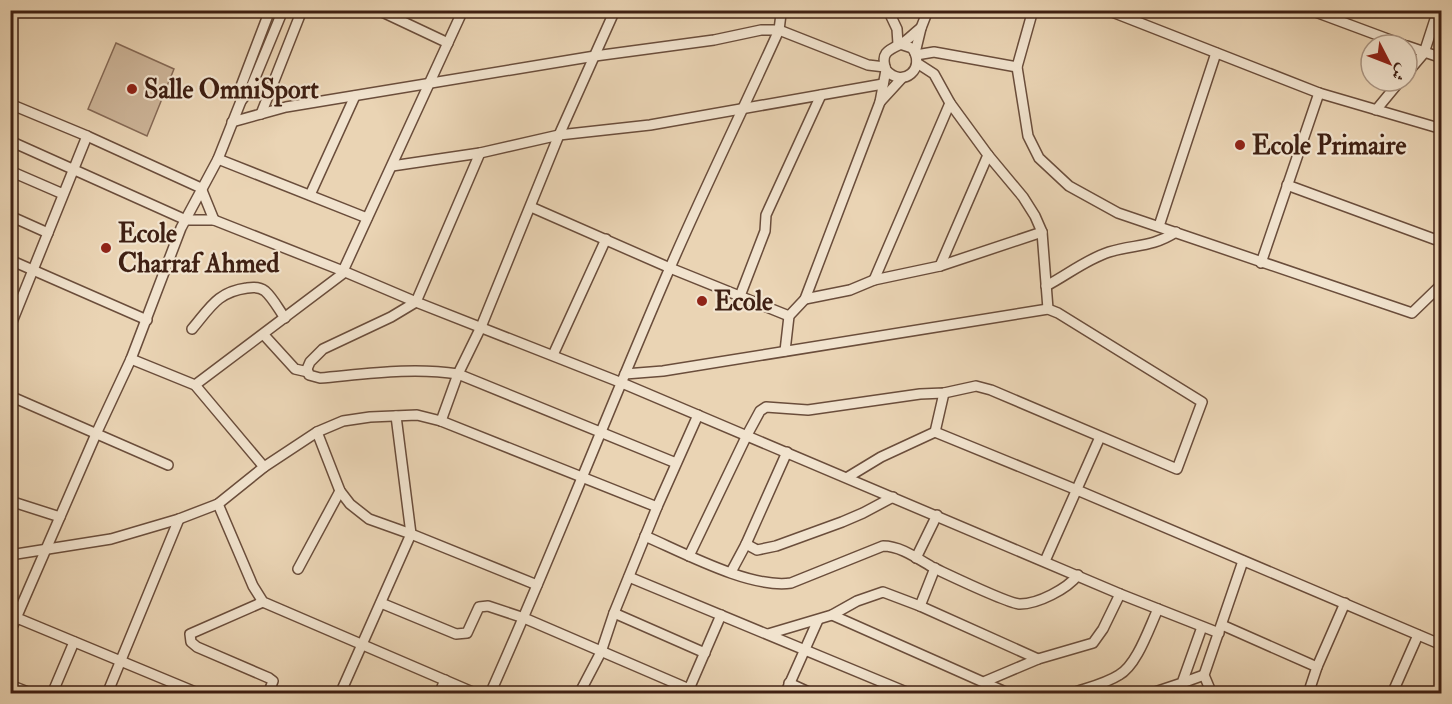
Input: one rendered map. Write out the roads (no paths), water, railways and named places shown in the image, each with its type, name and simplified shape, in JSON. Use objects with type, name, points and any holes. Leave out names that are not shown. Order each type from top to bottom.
[{"type":"street","points":[[84,10],[91,10]]},
{"type":"street","points":[[241,100],[241,86],[270,10]]},
{"type":"street","points":[[10,632],[131,359],[186,220],[218,159],[241,100],[250,90],[283,10]]},
{"type":"street","points":[[261,114],[302,10]]},
{"type":"street","points":[[378,10],[448,43]]},
{"type":"street","points":[[195,385],[264,335],[344,271],[463,10]]},
{"type":"street","points":[[441,421],[458,374],[481,327],[559,135],[615,10]]},
{"type":"street","points":[[490,693],[524,618],[670,268],[779,30],[783,12],[771,10]]},
{"type":"street","points":[[888,10],[897,29],[899,44]]},
{"type":"street","points":[[880,102],[902,78],[912,73],[921,28],[928,10]]},
{"type":"street","points":[[1033,10],[1017,67],[1028,136],[1039,158],[1069,186],[1118,213],[1413,313],[1442,284]]},
{"type":"street","points":[[1107,10],[1319,93],[1442,129]]},
{"type":"street","points":[[1310,10],[1371,33]]},
{"type":"street","points":[[1419,58],[1424,52],[1438,10]]},
{"type":"street","points":[[785,351],[789,316],[805,299],[880,102],[886,68],[884,57],[886,52],[921,28]]},
{"type":"street","points":[[232,122],[286,107],[595,56],[714,40],[761,30],[779,30],[868,64],[886,68],[890,74],[902,78]]},
{"type":"street","points":[[899,44],[906,45],[934,74],[950,103],[988,155],[1023,197],[1042,232],[1048,309]]},
{"type":"street","points":[[1419,50],[1442,58]]},
{"type":"street","points":[[916,57],[934,52],[1017,67]]},
{"type":"street","points":[[1159,226],[1216,53]]},
{"type":"street","points":[[392,166],[480,153],[559,135],[650,124],[883,84]]},
{"type":"street","points":[[1261,262],[1319,93]]},
{"type":"street","points":[[1376,110],[1390,93]]},
{"type":"street","points":[[740,296],[765,231],[766,215],[821,95]]},
{"type":"street","points":[[310,195],[355,96]]},
{"type":"street","points":[[874,280],[950,103]]},
{"type":"street","points":[[10,104],[201,188],[214,220]]},
{"type":"street","points":[[10,327],[14,308],[34,270],[87,136]]},
{"type":"street","points":[[10,141],[186,220],[214,220],[416,302],[553,355],[624,379],[698,415],[1120,594],[1202,627],[1220,629],[1317,667]]},
{"type":"street","points":[[308,372],[310,362],[322,350],[391,317],[416,302],[480,153]]},
{"type":"street","points":[[940,266],[988,155]]},
{"type":"street","points":[[218,159],[367,218]]},
{"type":"street","points":[[10,171],[63,194]]},
{"type":"street","points":[[1287,185],[1442,242]]},
{"type":"street","points":[[531,207],[670,268],[789,316]]},
{"type":"street","points":[[10,216],[48,232]]},
{"type":"street","points":[[805,299],[850,290],[874,280],[940,266],[1042,232]]},
{"type":"street","points":[[1046,286],[1107,253],[1151,244],[1164,240],[1176,232]]},
{"type":"street","points":[[553,355],[606,239]]},
{"type":"street","points":[[10,260],[147,320]]},
{"type":"street","points":[[192,329],[216,301],[227,292],[248,288],[265,291],[285,318]]},
{"type":"street","points":[[624,379],[1048,309],[1202,402],[1177,469],[976,386],[944,393],[920,394],[808,410],[766,406],[760,411],[747,435],[689,556]]},
{"type":"street","points":[[264,335],[295,369],[308,372],[312,377],[408,370],[458,374],[676,463]]},
{"type":"street","points":[[131,359],[195,385],[264,467]]},
{"type":"street","points":[[935,432],[944,393]]},
{"type":"street","points":[[10,396],[168,465]]},
{"type":"street","points":[[10,555],[111,539],[178,519],[218,504],[264,467],[317,432],[343,421],[396,416],[417,415],[441,421],[657,507]]},
{"type":"street","points":[[579,693],[601,652],[645,536],[698,415]]},
{"type":"street","points":[[340,693],[411,534],[396,416]]},
{"type":"street","points":[[317,432],[340,491],[350,504],[369,519],[537,585]]},
{"type":"street","points":[[848,477],[881,457],[935,432],[1442,645]]},
{"type":"street","points":[[1045,561],[1100,437]]},
{"type":"street","points":[[731,572],[787,453]]},
{"type":"street","points":[[298,569],[340,491]]},
{"type":"street","points":[[746,544],[757,550],[776,546],[863,513],[893,496]]},
{"type":"street","points":[[10,501],[60,518]]},
{"type":"street","points":[[218,504],[253,586],[263,602],[477,693]]},
{"type":"street","points":[[916,558],[937,515]]},
{"type":"street","points":[[107,693],[178,519]]},
{"type":"street","points":[[645,536],[751,580],[778,585],[791,584],[883,546],[892,546],[935,568],[1020,604],[1056,593],[1066,588],[1078,575]]},
{"type":"street","points":[[1212,693],[1204,675],[1243,561]]},
{"type":"street","points":[[920,606],[935,568]]},
{"type":"street","points":[[629,577],[911,693]]},
{"type":"street","points":[[768,634],[832,615],[856,600],[883,592],[920,606],[1038,659]]},
{"type":"street","points":[[988,682],[1038,659],[1093,643],[1103,629],[1120,594]]},
{"type":"street","points":[[263,602],[190,634],[191,642],[197,646],[273,681],[268,693]]},
{"type":"street","points":[[381,603],[456,634],[467,633],[479,607],[488,606],[524,618],[688,691],[701,693]]},
{"type":"street","points":[[1308,693],[1345,603]]},
{"type":"street","points":[[1070,693],[1120,675],[1131,665],[1158,609]]},
{"type":"street","points":[[614,614],[705,653]]},
{"type":"street","points":[[688,691],[721,615]]},
{"type":"street","points":[[832,615],[1010,693]]},
{"type":"street","points":[[17,618],[200,693]]},
{"type":"street","points":[[785,693],[818,620]]},
{"type":"street","points":[[1182,683],[1202,627]]},
{"type":"street","points":[[1392,693],[1418,635]]},
{"type":"street","points":[[52,693],[74,642]]},
{"type":"street","points":[[1149,693],[1204,675]]},
{"type":"street","points":[[439,693],[445,680]]},
{"type":"street","points":[[986,693],[988,682]]},
{"type":"street","points":[[789,683],[813,693]]},
{"type":"street","points":[[10,685],[33,693]]},
{"type":"place","name":"Salle OmniSport","points":[[132,89]]},
{"type":"place","name":"Ecole Primaire","points":[[1240,145]]},
{"type":"place","name":"Ecole Charraf Ahmed","points":[[106,248]]},
{"type":"place","name":"Ecole","points":[[702,301]]}]
